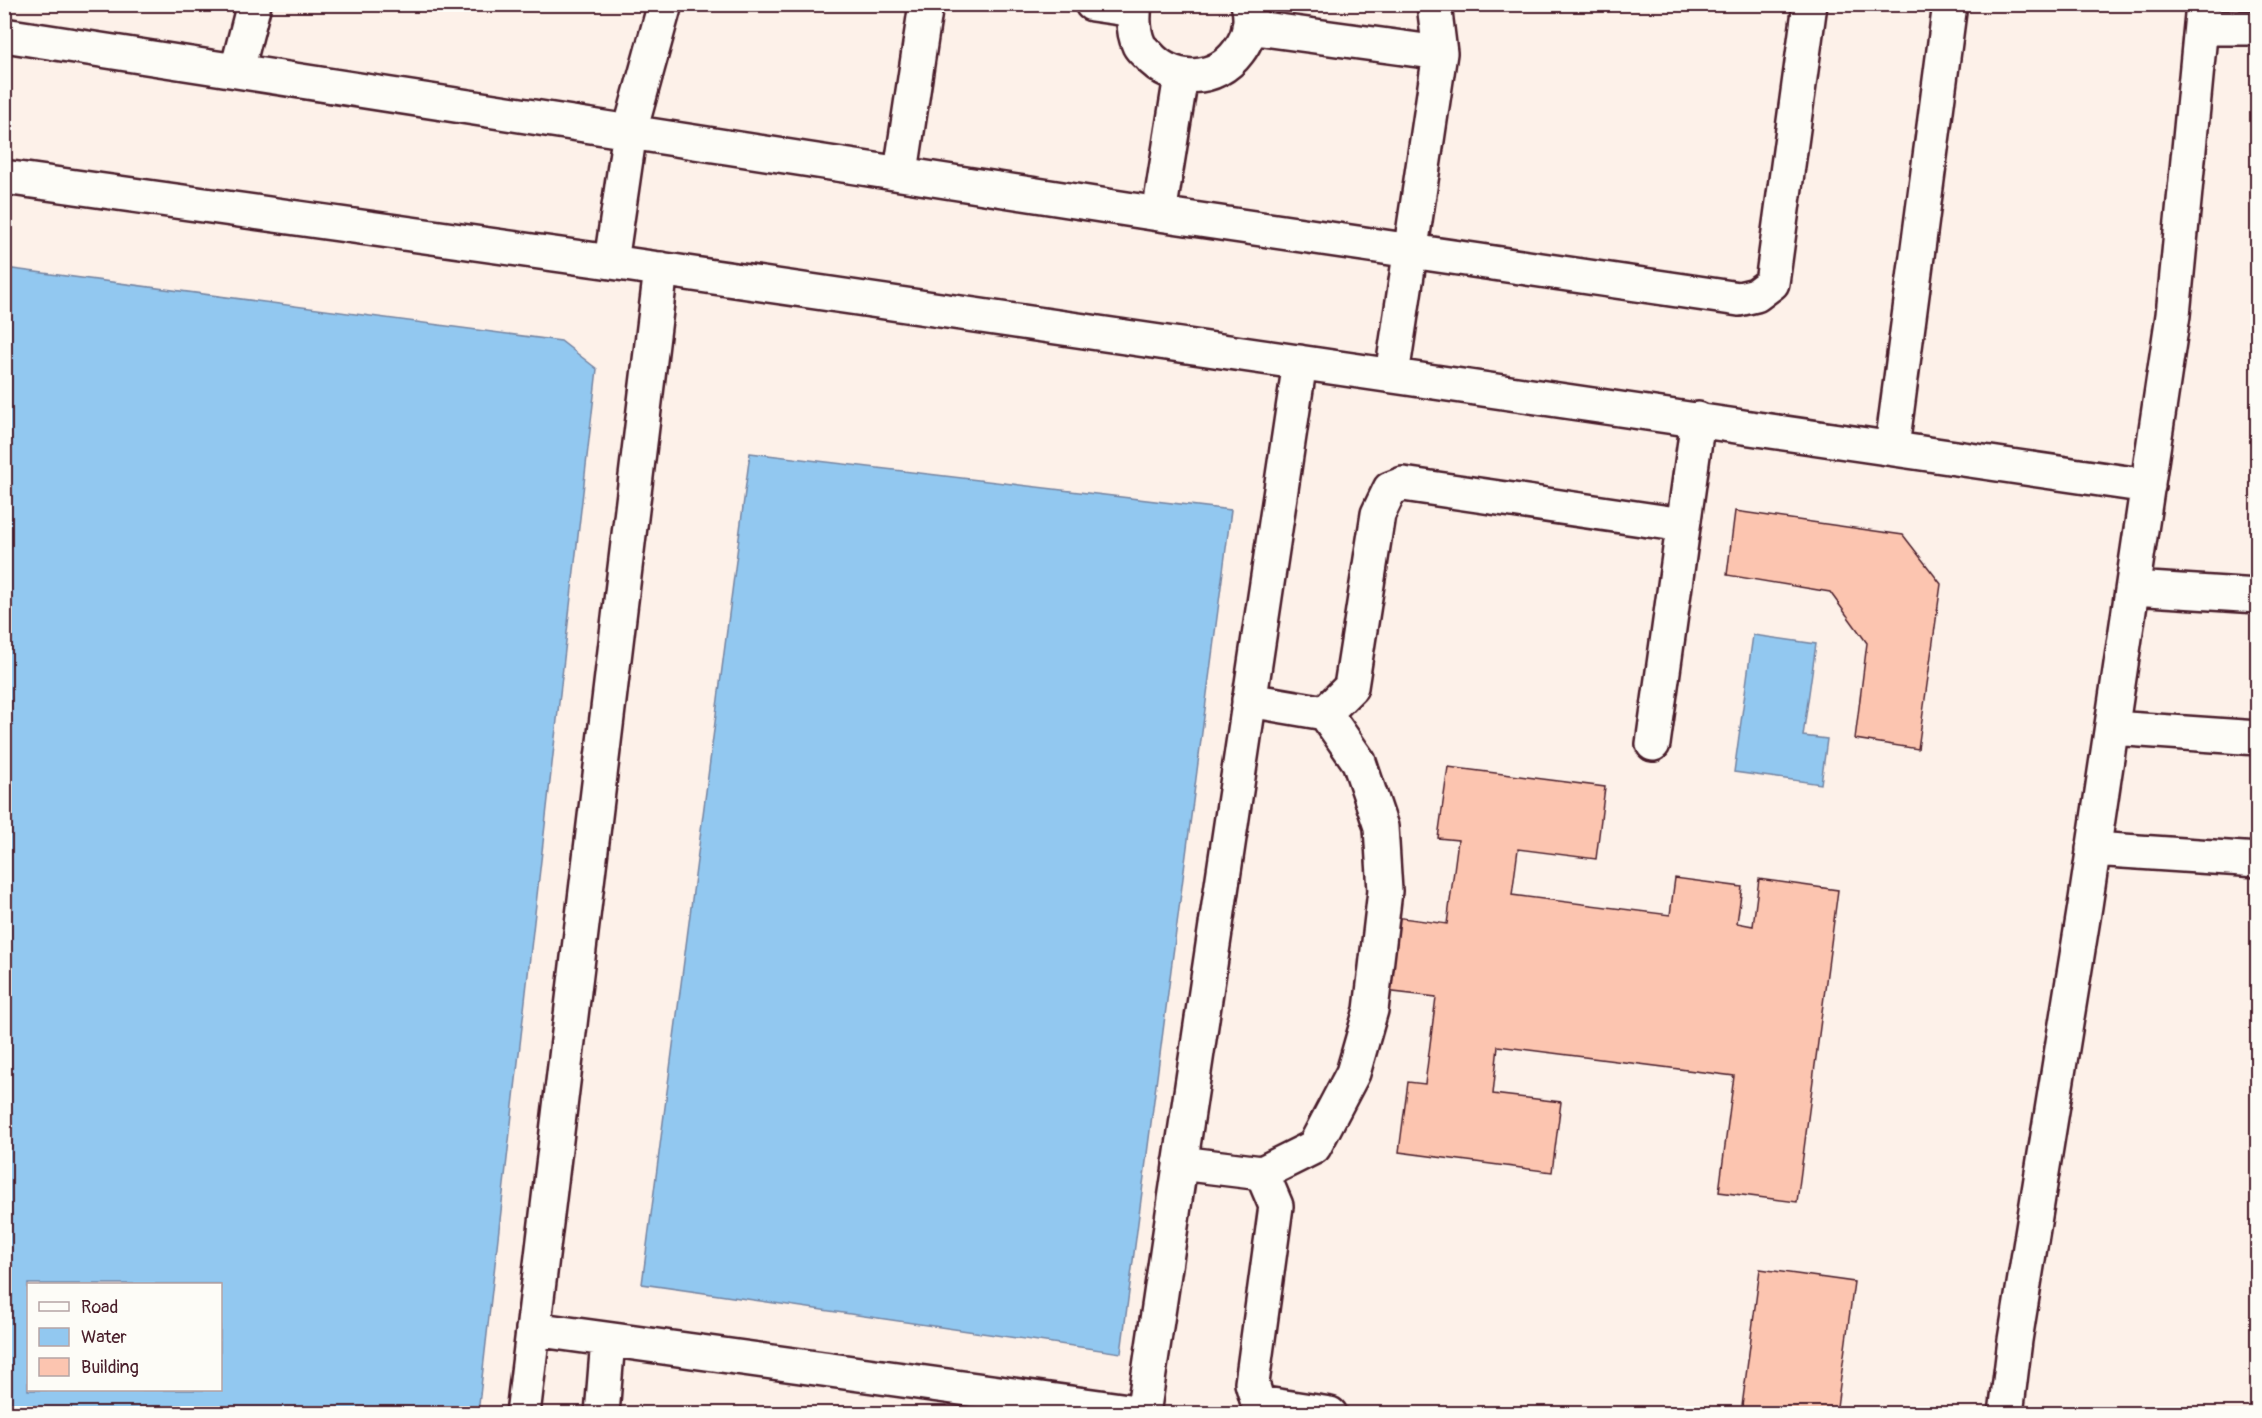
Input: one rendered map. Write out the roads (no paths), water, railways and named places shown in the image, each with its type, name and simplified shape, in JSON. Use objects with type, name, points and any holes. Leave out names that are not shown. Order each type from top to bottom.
[{"type":"street","points":[[237,70],[254,4]]},
{"type":"street","points":[[611,262],[630,131],[665,4]]},
{"type":"street","points":[[901,172],[926,4]]},
{"type":"street","points":[[1092,4],[1135,7],[1133,20],[1139,46],[1156,65],[1181,76],[1208,75],[1230,62],[1246,41],[1249,16],[1440,53]]},
{"type":"street","points":[[1392,375],[1440,53],[1434,4]]},
{"type":"street","points":[[4,35],[901,172],[1159,214],[1739,299],[1756,295],[1772,283],[1810,4]]},
{"type":"street","points":[[1892,447],[1950,4]]},
{"type":"street","points":[[2006,1413],[2015,1340],[2094,849],[2173,315],[2202,16],[2258,27]]},
{"type":"street","points":[[1159,214],[1181,76]]},
{"type":"street","points":[[4,177],[661,269],[2148,486]]},
{"type":"street","points":[[523,1413],[661,269]]},
{"type":"street","points":[[533,1329],[1143,1413],[1300,362]]},
{"type":"street","points":[[1653,744],[1698,419]]},
{"type":"street","points":[[1326,713],[1352,687],[1378,514],[1390,489],[1403,484],[1683,525]]},
{"type":"street","points":[[2133,588],[2258,596]]},
{"type":"street","points":[[1180,1163],[1262,1173],[1314,1147],[1353,1073],[1371,1010],[1385,891],[1381,827],[1359,762],[1326,713],[1249,700]]},
{"type":"street","points":[[2112,728],[2258,738]]},
{"type":"street","points":[[2094,849],[2258,860]]},
{"type":"street","points":[[1262,1173],[1276,1206],[1252,1383],[1258,1403],[1330,1413]]},
{"type":"street","points":[[602,1413],[608,1340]]},
{"type":"water","points":[[5,268],[561,341],[597,369],[478,1413],[5,1413]]},
{"type":"water","points":[[750,453],[1231,510],[1121,1353],[642,1284]]},
{"type":"water","points":[[1753,635],[1816,644],[1803,736],[1827,739],[1821,784],[1734,772]]}]
